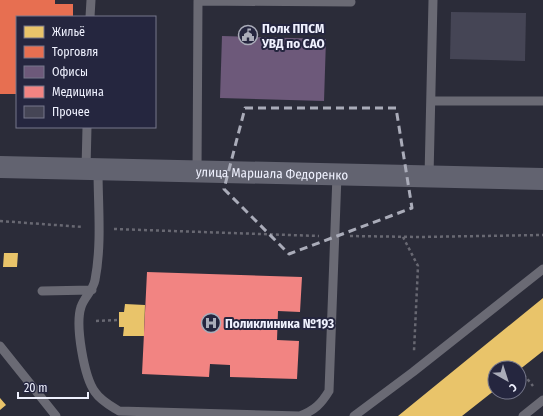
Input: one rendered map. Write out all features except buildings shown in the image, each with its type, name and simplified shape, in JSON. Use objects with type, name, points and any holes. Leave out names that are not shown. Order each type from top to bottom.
[{"type":"street","name":"улица Маршала Федоренко","points":[[0,167],[543,179]]},
{"type":"lane","points":[[90,16],[91,0]]},
{"type":"lane","points":[[429,177],[433,0]]},
{"type":"lane","points":[[197,172],[198,1],[351,2]]},
{"type":"lane","points":[[431,101],[543,101]]},
{"type":"lane","points":[[88,128],[99,228],[95,280],[92,290],[81,306],[80,322],[83,365],[88,380],[96,393],[107,403],[120,411],[300,416],[312,411],[321,404],[329,391],[337,175]]},
{"type":"lane","points":[[354,416],[413,372],[543,269]]},
{"type":"lane","points":[[42,290],[92,290]]},
{"type":"lane","points":[[0,346],[56,416]]},
{"type":"lane","points":[[523,416],[543,400]]},
{"type":"path","points":[[0,221],[99,228],[335,236],[403,237],[543,235]]},
{"type":"path","points":[[403,237],[418,266],[413,372]]},
{"type":"path","points":[[80,322],[119,320]]},
{"type":"path","points":[[278,326],[331,328]]},
{"type":"path","points":[[527,378],[534,387]]},
{"type":"highlighted area","points":[[245,108],[396,108],[412,208],[289,254],[224,189]]},
{"type":"place","name":"Полк ППСМ УВД по САО","points":[[248,35]]},
{"type":"place","name":"Поликлиника №193","points":[[211,323]]}]
